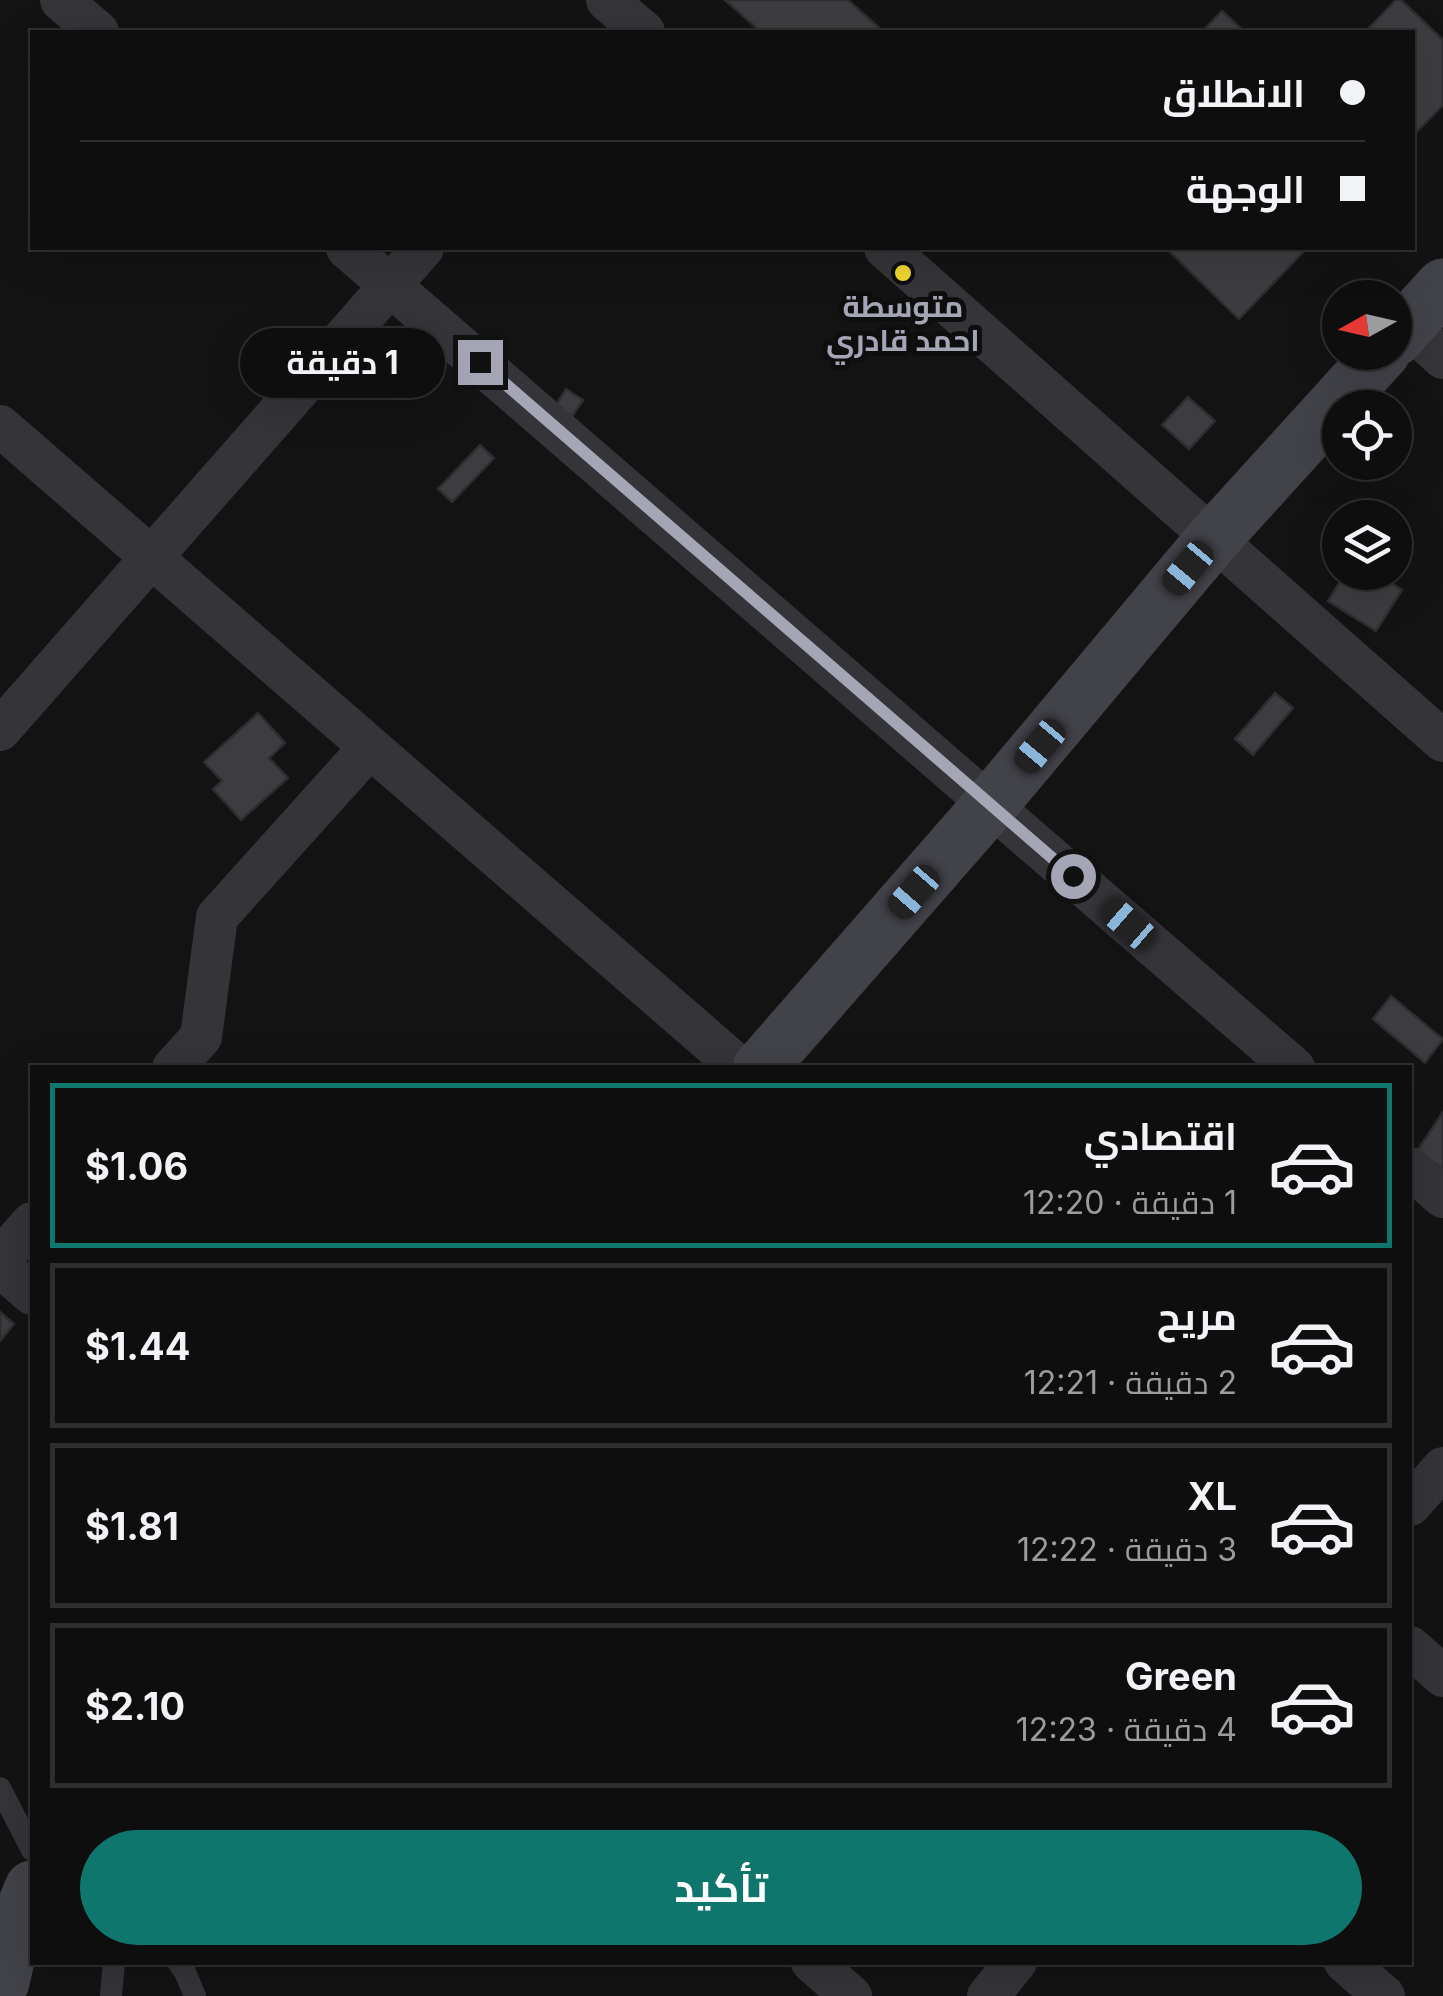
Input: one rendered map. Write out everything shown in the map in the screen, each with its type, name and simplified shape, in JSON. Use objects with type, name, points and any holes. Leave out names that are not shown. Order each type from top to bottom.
[{"type":"street","points":[[61,0],[96,30]]},
{"type":"street","points":[[349,250],[1291,1065]]},
{"type":"street","points":[[0,730],[421,250]]},
{"type":"street","points":[[888,250],[1443,741]]},
{"type":"street","points":[[763,1065],[1213,539],[1414,332]]},
{"type":"street","points":[[0,426],[737,1065]]},
{"type":"street","points":[[176,1065],[201,1037],[217,918],[370,747]]},
{"type":"street","points":[[1412,1170],[1443,1197]]},
{"type":"street","points":[[30,1225],[0,1262],[30,1292]]},
{"type":"street","points":[[1412,1503],[1443,1468]]},
{"type":"street","points":[[1412,1649],[1443,1676]]},
{"type":"street","points":[[0,1906],[30,1888]]},
{"type":"street","points":[[3,1986],[13,1934],[30,1892]]},
{"type":"street","points":[[816,1965],[852,1996]]},
{"type":"street","points":[[988,1996],[1014,1965]]},
{"type":"street","points":[[1349,1965],[1384,1996]]},
{"type":"lane","points":[[1,1793],[30,1846]]},
{"type":"lane","points":[[111,1996],[114,1965]]},
{"type":"lane","points":[[180,1965],[194,1996]]},
{"type":"building","points":[[725,0],[848,0],[882,30],[759,30]]},
{"type":"building","points":[[1396,0],[1401,0],[1443,40],[1443,105],[1415,134],[1415,30],[1367,30]]},
{"type":"building","points":[[1222,11],[1243,30],[1204,30]]},
{"type":"building","points":[[1170,250],[1305,250],[1239,319]]},
{"type":"building","points":[[566,389],[583,400],[567,424],[551,413]]},
{"type":"building","points":[[1188,397],[1215,421],[1189,449],[1162,425]]},
{"type":"building","points":[[480,445],[494,458],[452,502],[438,489]]},
{"type":"building","points":[[1335,590],[1402,590],[1376,631],[1328,601]]},
{"type":"building","points":[[1275,693],[1293,708],[1253,755],[1235,739]]},
{"type":"building","points":[[258,713],[285,743],[269,758],[288,778],[241,820],[213,789],[222,781],[204,762]]},
{"type":"building","points":[[1391,996],[1443,1039],[1425,1063],[1373,1019]]},
{"type":"building","points":[[1443,1112],[1443,1169],[1417,1151]]},
{"type":"building","points":[[0,1312],[14,1324],[0,1341]]},
{"type":"place","name":"متوسطة احمد قادري","points":[[903,273]]},
{"type":"route","points":[[480,362],[1073,876]]}]
